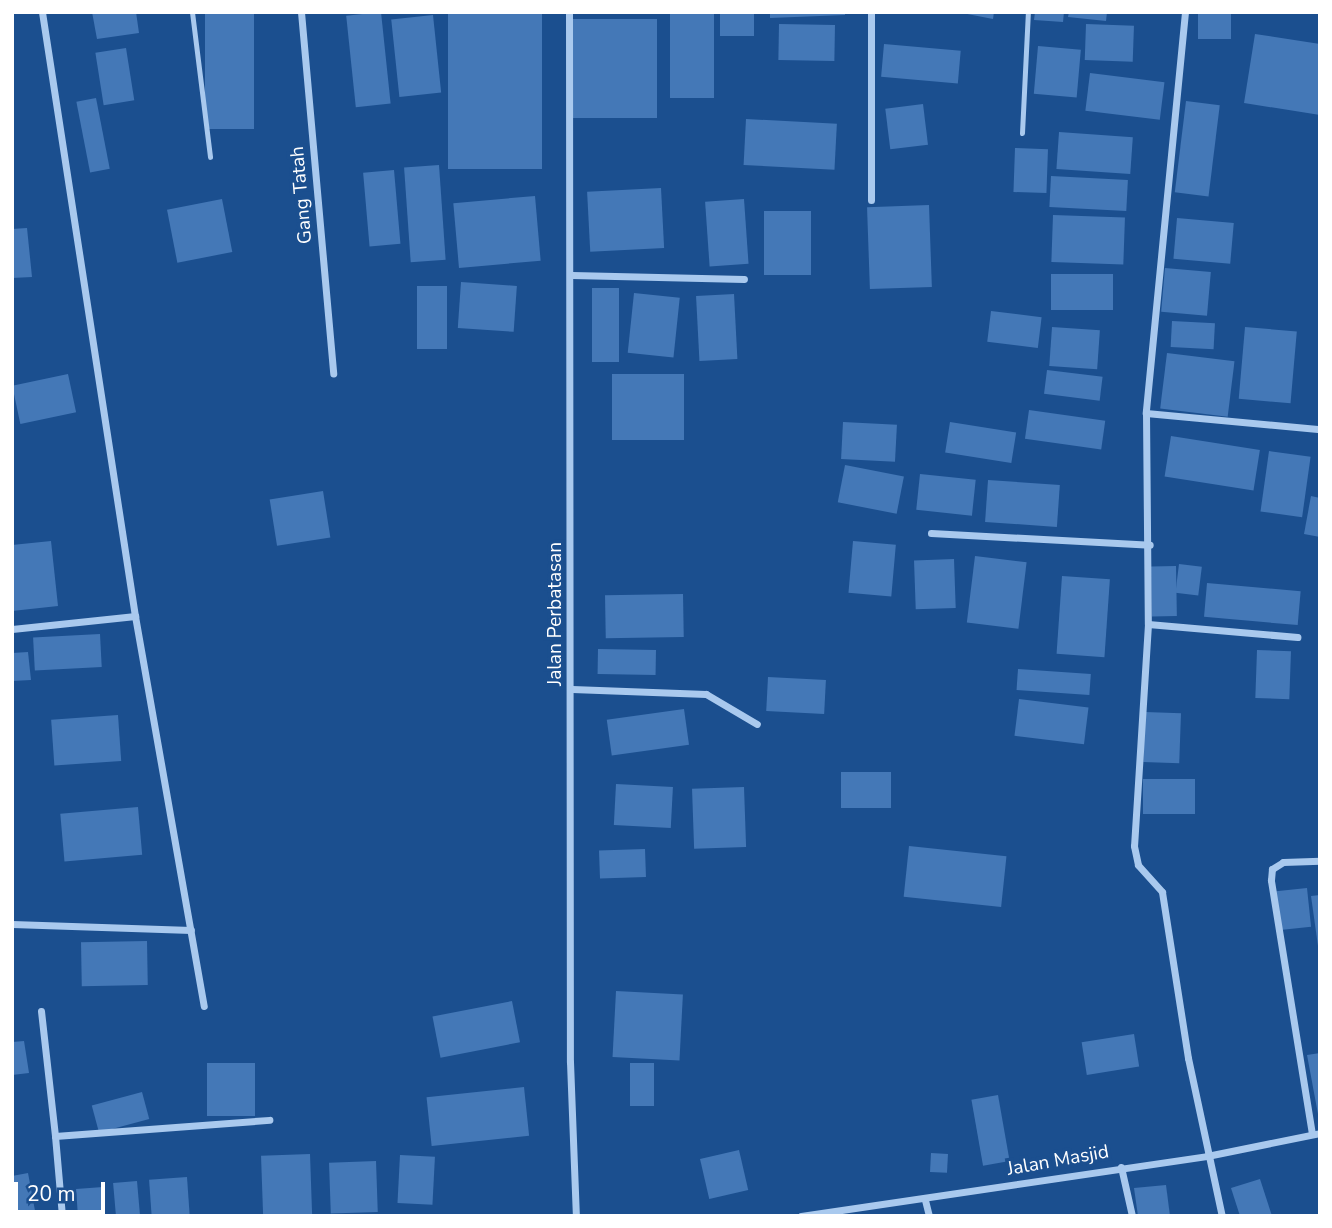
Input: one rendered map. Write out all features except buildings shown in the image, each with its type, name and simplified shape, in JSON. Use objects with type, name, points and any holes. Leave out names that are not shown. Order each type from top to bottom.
[{"type":"street","points":[[42,12],[135,616],[204,1006]]},
{"type":"street","name":"Gang Tatah","points":[[301,12],[332,374]]},
{"type":"street","name":"Jalan Perbatasan","points":[[569,12],[572,275],[570,1062],[576,1216]]},
{"type":"street","points":[[871,12],[871,200]]},
{"type":"street","points":[[1185,12],[1146,413],[1150,545],[1135,855],[1138,865],[1162,892],[1207,1156],[1222,1216]]},
{"type":"street","points":[[572,275],[744,279]]},
{"type":"street","points":[[1146,413],[1320,429]]},
{"type":"street","points":[[931,533],[1150,545]]},
{"type":"street","points":[[12,629],[135,616]]},
{"type":"street","points":[[1148,624],[1297,637]]},
{"type":"street","points":[[572,690],[697,693],[757,724]]},
{"type":"street","points":[[1316,1133],[1271,880],[1277,864],[1320,861]]},
{"type":"street","points":[[12,924],[191,930]]},
{"type":"street","points":[[41,1011],[62,1216]]},
{"type":"street","points":[[55,1136],[269,1120]]},
{"type":"street","name":"Jalan Masjid","points":[[801,1216],[925,1200],[1121,1167],[1207,1156],[1316,1133]]},
{"type":"street","points":[[1121,1167],[1132,1216]]},
{"type":"street","points":[[925,1200],[929,1216]]},
{"type":"lane","points":[[192,12],[210,157]]},
{"type":"lane","points":[[1022,133],[1028,12]]}]
